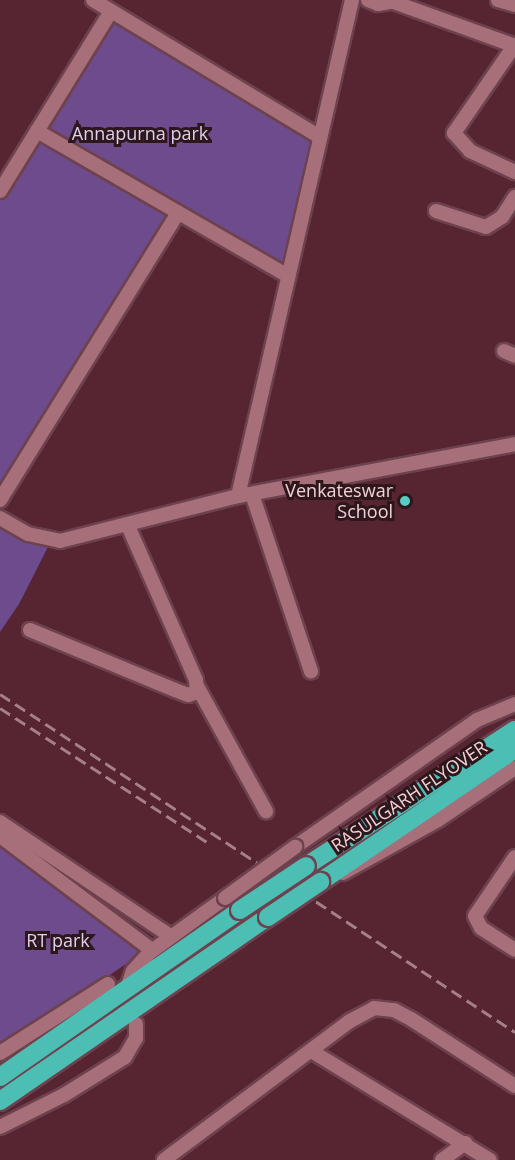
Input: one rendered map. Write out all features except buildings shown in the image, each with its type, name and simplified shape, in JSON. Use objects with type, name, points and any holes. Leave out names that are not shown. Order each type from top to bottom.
[{"type":"highway","name":"RASULGARH FLYOVER","points":[[0,1077],[240,910],[515,730]]},
{"type":"highway","name":"RASULGARH FLYOVER","points":[[0,1101],[515,749]]},
{"type":"street","points":[[93,0],[320,137]]},
{"type":"street","points":[[238,496],[352,0]]},
{"type":"street","points":[[368,0],[378,4],[389,1],[515,46],[454,133],[470,151],[515,172]]},
{"type":"street","points":[[498,0],[515,4]]},
{"type":"street","points":[[0,191],[111,11]]},
{"type":"street","points":[[37,131],[288,276]]},
{"type":"street","points":[[436,211],[486,227],[502,217],[515,197]]},
{"type":"street","points":[[0,500],[178,213]]},
{"type":"street","points":[[0,518],[47,540],[128,526],[238,496],[515,444]]},
{"type":"street","points":[[252,494],[311,671]]},
{"type":"street","points":[[128,526],[198,688],[266,811]]},
{"type":"street","points":[[30,630],[182,692],[193,695],[198,688]]},
{"type":"street","points":[[128,988],[133,971],[170,936],[477,720],[515,704]]},
{"type":"street","points":[[323,880],[374,859],[515,768]]},
{"type":"street","points":[[0,822],[170,936]]},
{"type":"street","points":[[2,842],[153,950]]},
{"type":"street","points":[[515,857],[475,916],[481,928],[515,950]]},
{"type":"street","points":[[0,1053],[108,984]]},
{"type":"street","points":[[168,1159],[364,1012],[394,1010],[515,1086]]},
{"type":"street","points":[[0,1127],[64,1095],[125,1057],[136,1038],[136,1024]]},
{"type":"street","points":[[313,1052],[490,1160]]},
{"type":"street","points":[[442,1160],[465,1143]]},
{"type":"green space","name":"Annapurna park","points":[[111,12],[320,137],[288,276],[177,213],[0,500],[0,192]]},
{"type":"green space","points":[[0,519],[50,543],[19,604],[0,632]]},
{"type":"green space","name":"RT park","points":[[0,838],[11,838],[158,942],[0,1050]]},
{"type":"railway","points":[[0,694],[515,1032]]},
{"type":"railway","points":[[0,708],[207,842]]},
{"type":"place","name":"Venkateswar School","points":[[405,501]]}]
